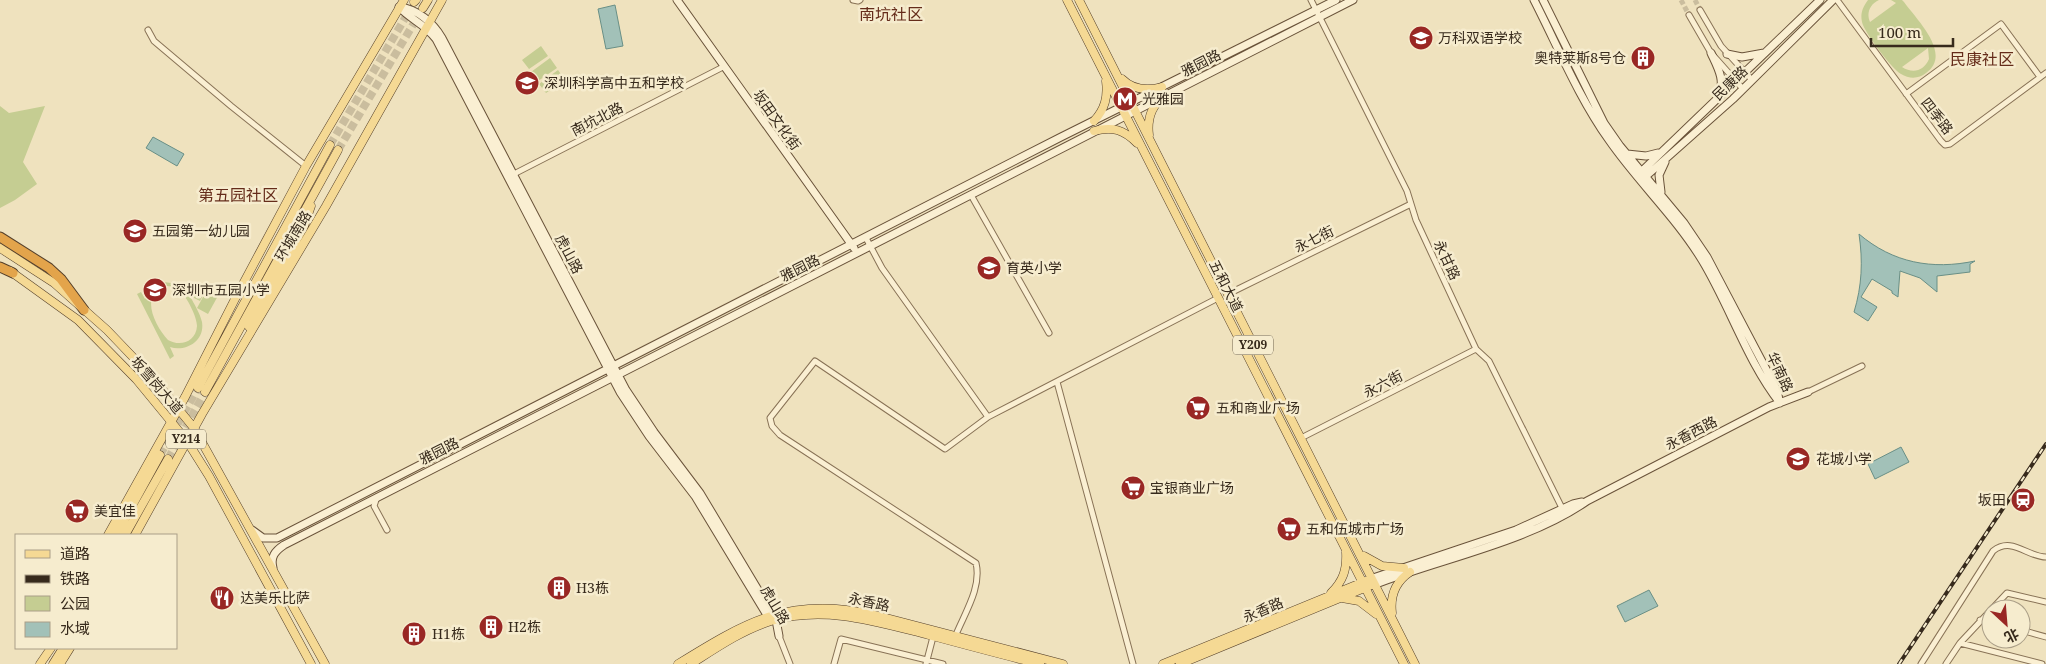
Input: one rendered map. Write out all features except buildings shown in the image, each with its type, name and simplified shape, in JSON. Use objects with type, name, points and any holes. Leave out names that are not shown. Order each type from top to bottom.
[{"type":"highway","points":[[0,237],[49,268],[84,310]]},
{"type":"highway","points":[[0,266],[13,273]]},
{"type":"main road","points":[[423,8],[428,0]]},
{"type":"main road","name":"环城南路","points":[[136,534],[194,428],[326,206],[442,0]]},
{"type":"main road","name":"坂田文化街","points":[[678,0],[723,67],[857,253]]},
{"type":"main road","name":"五和大道","points":[[1067,0],[1404,664]]},
{"type":"main road","name":"五和大道","points":[[1079,0],[1359,549],[1415,664]]},
{"type":"main road","name":"雅园路","points":[[273,568],[272,557],[284,545],[1164,96],[1317,14],[1336,0]]},
{"type":"main road","name":"雅园路","points":[[252,530],[263,538],[277,538],[1094,120],[1317,14],[1352,0]]},
{"type":"main road","name":"华南路","points":[[1534,0],[1592,113],[1616,149],[1663,197],[1716,271],[1777,390],[1780,403]]},
{"type":"main road","name":"华南路","points":[[1543,0],[1597,110],[1702,260],[1772,393],[1780,403]]},
{"type":"main road","name":"民康路","points":[[1642,176],[1664,150],[1820,0]]},
{"type":"main road","name":"民康路","points":[[1642,176],[1667,159],[1743,89],[1833,0]]},
{"type":"main road","name":"环城南路","points":[[109,534],[179,409],[306,166],[402,3]]},
{"type":"main road","name":"虎山路","points":[[402,3],[428,24],[511,176],[615,376],[640,413],[700,493],[772,618],[779,636]]},
{"type":"main road","points":[[1727,54],[1750,57],[1766,52]]},
{"type":"main road","points":[[1711,53],[1722,81],[1721,92],[1715,102]]},
{"type":"main road","points":[[1116,72],[1124,82],[1134,88],[1150,90],[1162,87]]},
{"type":"main road","points":[[1094,120],[1103,109],[1106,101],[1107,88],[1104,74]]},
{"type":"main road","points":[[1152,144],[1148,132],[1150,112],[1155,104],[1164,96]]},
{"type":"main road","points":[[1094,131],[1108,128],[1123,131],[1143,150]]},
{"type":"main road","points":[[1061,137],[1065,146]]},
{"type":"main road","name":"环城南路","points":[[330,145],[297,204],[201,390],[338,150]]},
{"type":"main road","points":[[1627,154],[1646,156],[1664,150]]},
{"type":"main road","points":[[1663,197],[1659,181],[1661,170],[1667,159]]},
{"type":"main road","points":[[238,354],[255,314],[304,226],[318,185]]},
{"type":"main road","points":[[235,299],[297,204]]},
{"type":"main road","name":"坂雪岗大道","points":[[0,248],[54,283],[84,310],[128,351],[194,428],[325,664]]},
{"type":"main road","name":"坂雪岗大道","points":[[13,273],[78,320],[136,378],[172,421],[209,476],[311,664]]},
{"type":"main road","name":"永香西路","points":[[1374,581],[1530,532],[1564,512],[1780,403],[1808,392]]},
{"type":"main road","points":[[117,534],[160,454]]},
{"type":"main road","points":[[126,534],[168,459]]},
{"type":"main road","points":[[1324,598],[1336,588],[1345,572],[1344,545],[1353,539]]},
{"type":"main road","points":[[1336,600],[1347,598],[1359,600],[1370,607],[1383,623],[1394,621],[1392,603],[1394,589],[1407,570],[1376,564],[1367,559],[1359,549]]},
{"type":"main road","name":"永香路","points":[[1163,664],[1324,598],[1374,581]]},
{"type":"main road","name":"永香路","points":[[1180,664],[1336,600],[1364,585]]},
{"type":"main road","name":"永香路","points":[[678,664],[730,632],[811,608],[845,609],[1040,664]]},
{"type":"main road","name":"永香路","points":[[691,664],[733,638],[772,618],[812,614],[844,616],[933,637],[954,639],[1059,664]]},
{"type":"main road","points":[[35,664],[43,649]]},
{"type":"main road","points":[[40,664],[50,649]]},
{"type":"main road","points":[[54,664],[62,649]]},
{"type":"main road","points":[[60,664],[69,649]]},
{"type":"street","points":[[853,0],[858,2],[860,0]]},
{"type":"street","name":"永甘路","points":[[1311,0],[1407,191],[1416,220],[1476,349],[1489,361],[1564,512]]},
{"type":"street","name":"四季路","points":[[1837,0],[1941,141],[1947,145],[2046,73]]},
{"type":"street","points":[[1700,10],[1727,54],[1752,80]]},
{"type":"street","points":[[1689,15],[1711,53],[1743,89]]},
{"type":"street","points":[[1906,94],[2001,24],[2040,77]]},
{"type":"street","points":[[148,30],[154,41],[230,106],[306,166]]},
{"type":"street","name":"南坑北路","points":[[511,176],[723,67]]},
{"type":"street","points":[[971,195],[1049,333]]},
{"type":"street","name":"永七街","points":[[1228,294],[1411,204]]},
{"type":"street","points":[[866,238],[882,268],[988,417]]},
{"type":"street","points":[[954,639],[977,584],[978,572],[976,563],[780,435],[772,426],[770,418],[815,360],[945,449],[988,417],[1218,298]]},
{"type":"street","name":"永六街","points":[[1301,438],[1476,349]]},
{"type":"street","points":[[1808,392],[1862,366]]},
{"type":"street","points":[[1057,382],[1133,664]]},
{"type":"street","points":[[374,506],[377,497]]},
{"type":"street","points":[[364,503],[374,506],[388,530]]},
{"type":"street","points":[[1922,664],[1993,551],[2004,545],[2010,545],[2035,556],[2046,557]]},
{"type":"street","points":[[1946,664],[1960,643],[2007,593],[2046,602]]},
{"type":"street","points":[[2031,632],[2046,636]]},
{"type":"street","points":[[779,636],[790,664]]},
{"type":"street","points":[[926,662],[933,637]]},
{"type":"street","points":[[834,664],[841,639],[926,662],[942,664]]},
{"type":"street","points":[[1960,643],[2042,664]]},
{"type":"green space","points":[[1868,0],[1879,0],[1870,9],[1868,15],[1870,22],[1896,3],[1891,0],[1902,0],[1904,2],[1930,37],[1934,47],[1936,56],[1933,65],[1926,73],[1917,77],[1904,76],[1885,58],[1868,34],[1861,19],[1863,8]],"holes":[[[1928,48],[1929,59],[1918,70],[1914,71],[1902,67]]]},
{"type":"green space","points":[[541,46],[548,56],[529,69],[522,60]]},
{"type":"green space","points":[[550,58],[557,68],[538,81],[531,72]]},
{"type":"green space","points":[[558,70],[565,80],[546,93],[539,84]]},
{"type":"green space","points":[[0,106],[9,113],[45,106],[23,162],[37,184],[0,208]]},
{"type":"green space","points":[[164,282],[178,284],[189,295],[197,282],[207,288],[200,301],[190,296],[202,322],[201,335],[193,344],[188,346],[182,348],[170,347],[174,356],[170,359],[137,294],[141,292],[145,299],[152,288]],"holes":[[[165,286],[173,287],[183,294],[195,318],[196,331],[194,336],[187,342],[177,343],[168,340],[154,319],[151,303],[153,296],[157,290]]]},
{"type":"green space","points":[[208,288],[219,294],[208,314],[197,308]]},
{"type":"water","points":[[615,5],[623,46],[606,49],[598,9]]},
{"type":"water","points":[[153,137],[184,154],[177,166],[146,148]]},
{"type":"water","points":[[1859,234],[1885,252],[1914,262],[1944,265],[1975,261],[1970,264],[1970,272],[1937,276],[1937,292],[1920,278],[1900,271],[1898,297],[1892,291],[1872,279],[1861,297],[1877,307],[1868,321],[1854,312],[1859,293],[1861,273]]},
{"type":"water","points":[[1901,447],[1909,462],[1875,479],[1868,464]]},
{"type":"water","points":[[1649,590],[1658,606],[1625,622],[1617,606]]},
{"type":"tunnel","points":[[1681,0],[1689,15]]},
{"type":"tunnel","points":[[1695,0],[1700,10]]},
{"type":"tunnel","points":[[330,145],[411,8]]},
{"type":"tunnel","points":[[338,150],[423,8]]},
{"type":"tunnel","points":[[160,455],[198,388]]},
{"type":"tunnel","points":[[168,459],[205,392]]},
{"type":"railway","points":[[1899,664],[2046,444]]},
{"type":"place","name":"万科双语学校","points":[[1421,38]]},
{"type":"place","name":"奥特莱斯8号仓","points":[[1643,58]]},
{"type":"place","name":"深圳科学高中五和学校","points":[[527,83]]},
{"type":"place","name":"光雅园","points":[[1125,99]]},
{"type":"place","name":"五园第一幼儿园","points":[[135,231]]},
{"type":"place","name":"育英小学","points":[[989,268]]},
{"type":"place","name":"深圳市五园小学","points":[[155,290]]},
{"type":"place","name":"五和商业广场","points":[[1198,408]]},
{"type":"place","name":"花城小学","points":[[1798,459]]},
{"type":"place","name":"宝银商业广场","points":[[1133,488]]},
{"type":"place","name":"坂田","points":[[2023,500]]},
{"type":"place","name":"美宜佳","points":[[77,511]]},
{"type":"place","name":"五和伍城市广场","points":[[1289,529]]},
{"type":"place","name":"H3栋","points":[[559,588]]},
{"type":"place","name":"达美乐比萨","points":[[222,598]]},
{"type":"place","name":"H2栋","points":[[491,627]]},
{"type":"place","name":"H1栋","points":[[414,634]]},
{"type":"district","name":"南坑社区","points":[[891,14]]},
{"type":"district","name":"民康社区","points":[[1982,59]]},
{"type":"district","name":"第五园社区","points":[[238,195]]}]
